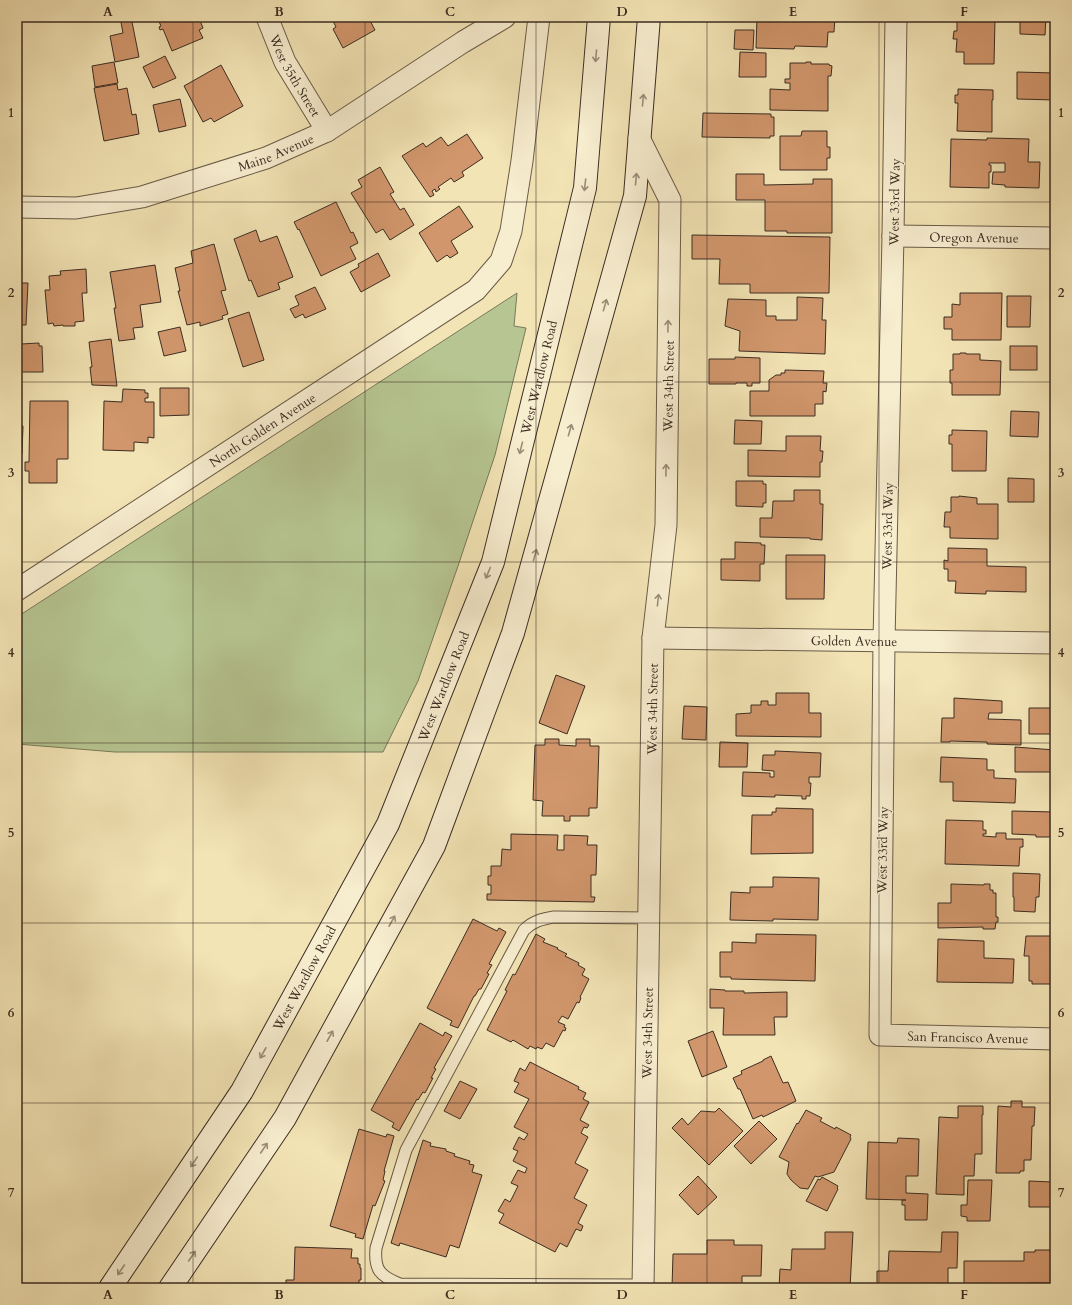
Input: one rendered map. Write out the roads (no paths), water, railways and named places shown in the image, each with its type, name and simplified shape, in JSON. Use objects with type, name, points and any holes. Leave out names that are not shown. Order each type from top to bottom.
[{"type":"main road","name":"West Wardlow Road","points":[[110,1288],[242,1091],[388,824],[493,562],[586,188],[599,17]]},
{"type":"main road","points":[[170,1288],[285,1118],[434,846],[513,633],[635,196],[649,17]]},
{"type":"street","name":"West 35th Street","points":[[267,17],[285,62],[327,131]]},
{"type":"street","name":"Maine Avenue","points":[[17,207],[76,208],[142,197],[266,158],[327,131],[463,42],[505,17]]},
{"type":"street","name":"North Golden Avenue","points":[[17,590],[476,290],[501,261],[511,231],[522,161],[539,17]]},
{"type":"street","name":"West 33rd Way","points":[[880,1035],[884,641],[893,236],[896,17]]},
{"type":"street","name":"West 34th Street","points":[[639,138],[670,200],[666,525],[654,638],[644,1287]]},
{"type":"street","name":"Oregon Avenue","points":[[893,236],[1055,238]]},
{"type":"street","name":"Golden Avenue","points":[[654,638],[1055,643]]},
{"type":"street","name":"San Francisco Avenue","points":[[880,1035],[1055,1039]]},
{"type":"lane","points":[[644,1287],[400,1284],[390,1280],[378,1271],[375,1259],[376,1248],[406,1150],[524,930],[530,924],[540,919],[554,917],[649,918]]}]
